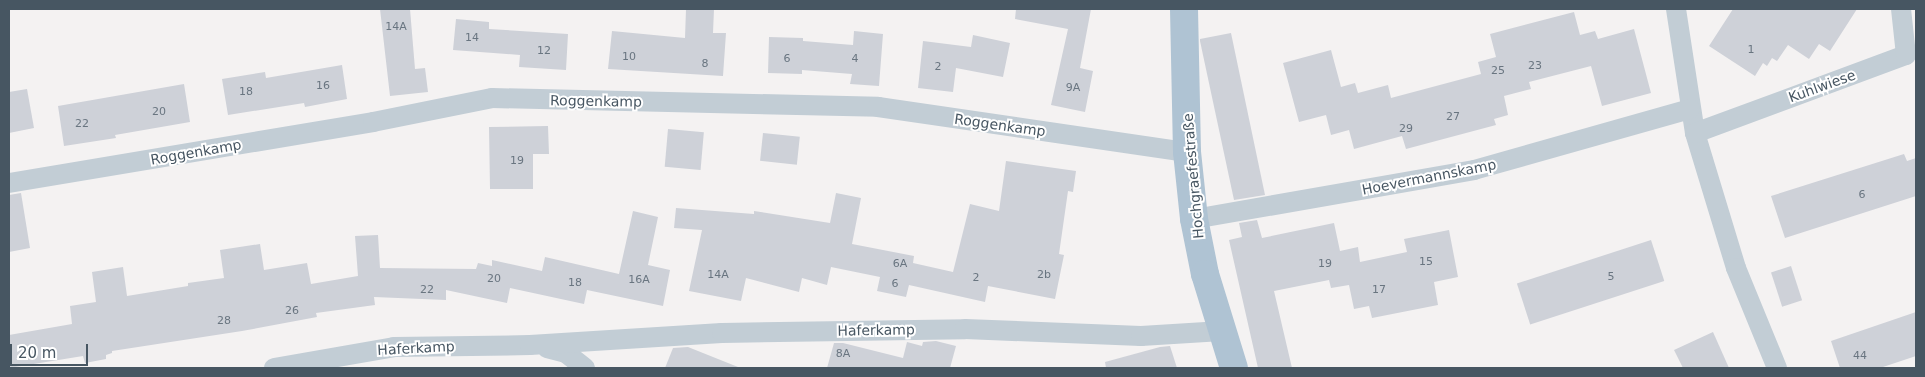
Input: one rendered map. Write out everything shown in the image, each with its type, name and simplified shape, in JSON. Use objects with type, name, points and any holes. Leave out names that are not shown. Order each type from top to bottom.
[{"type":"main road","name":"Hochgraefestraße","points":[[1184,9],[1187,152],[1194,219],[1205,274],[1234,368]]},
{"type":"street","points":[[1676,9],[1695,133],[1736,268],[1777,368]]},
{"type":"street","name":"Kuhlwiese","points":[[1695,133],[1906,55],[1901,9]]},
{"type":"street","name":"Roggenkamp","points":[[9,183],[373,122],[492,98],[878,107],[1187,152]]},
{"type":"street","name":"Hoevermannskamp","points":[[1194,219],[1474,170],[1690,109]]},
{"type":"street","name":"Haferkamp","points":[[274,368],[394,347],[530,345],[722,333],[965,329],[1141,336],[1222,330]]},
{"type":"street","name":"Haferkamp","points":[[530,345],[566,353],[585,368]]},
{"type":"building","points":[[380,9],[410,9],[415,69],[425,68],[428,92],[390,96]]},
{"type":"building","points":[[686,9],[714,9],[713,33],[726,33],[723,76],[608,69],[612,31],[685,38]]},
{"type":"building","points":[[1016,9],[1091,9],[1080,68],[1093,71],[1085,112],[1051,105],[1068,29],[1015,19]]},
{"type":"building","points":[[1733,9],[1857,9],[1830,51],[1819,44],[1809,59],[1788,45],[1777,61],[1772,58],[1767,66],[1763,63],[1755,76],[1709,46]]},
{"type":"building","points":[[1574,12],[1580,35],[1595,31],[1598,39],[1634,29],[1651,93],[1602,106],[1591,66],[1529,82],[1531,89],[1504,96],[1508,115],[1494,119],[1496,125],[1406,149],[1402,136],[1354,149],[1349,130],[1331,135],[1326,115],[1299,122],[1283,63],[1331,50],[1341,87],[1355,83],[1358,93],[1388,85],[1391,98],[1481,74],[1478,62],[1496,57],[1490,34]]},
{"type":"building","points":[[456,19],[489,22],[489,29],[568,34],[566,70],[519,67],[520,55],[453,50]]},
{"type":"building","points":[[854,31],[883,34],[879,86],[850,84],[852,74],[802,70],[802,74],[768,73],[769,37],[803,38],[803,41],[853,45]]},
{"type":"building","points":[[1231,33],[1265,195],[1234,200],[1200,41],[1200,39]]},
{"type":"building","points":[[973,35],[1010,43],[1003,77],[956,68],[953,92],[918,88],[923,41],[971,47]]},
{"type":"building","points":[[342,65],[347,99],[305,107],[304,103],[228,115],[222,79],[265,72],[266,78]]},
{"type":"building","points":[[184,84],[190,122],[115,135],[116,138],[64,146],[58,106]]},
{"type":"building","points":[[27,89],[34,128],[9,133],[9,92]]},
{"type":"building","points":[[548,126],[549,154],[533,154],[533,189],[490,189],[489,127]]},
{"type":"building","points":[[668,129],[704,132],[701,170],[665,167]]},
{"type":"building","points":[[763,133],[800,137],[797,165],[760,161]]},
{"type":"building","points":[[1904,154],[1907,161],[1916,158],[1916,196],[1785,238],[1771,196]]},
{"type":"building","points":[[1006,161],[1076,171],[1073,192],[1068,191],[1059,254],[1064,255],[1055,299],[988,286],[985,302],[909,285],[906,297],[877,291],[880,277],[831,267],[827,285],[802,278],[799,292],[746,278],[741,301],[689,291],[702,230],[674,228],[676,208],[754,214],[754,211],[830,223],[836,193],[861,198],[852,244],[914,256],[913,263],[953,272],[970,204],[999,211]]},
{"type":"building","points":[[21,193],[30,248],[9,252],[9,195]]},
{"type":"building","points":[[633,211],[658,217],[648,265],[670,270],[663,306],[587,290],[584,304],[510,288],[507,303],[446,290],[446,300],[374,297],[375,305],[316,313],[317,317],[242,331],[112,351],[112,353],[106,355],[106,359],[85,363],[83,356],[9,368],[9,335],[72,324],[70,306],[96,302],[92,272],[123,267],[127,296],[188,286],[188,283],[224,278],[220,250],[260,244],[264,270],[307,263],[311,284],[358,276],[355,236],[378,235],[380,268],[476,269],[478,263],[492,266],[492,260],[542,271],[545,257],[619,274]]},
{"type":"building","points":[[1257,220],[1262,238],[1334,223],[1340,251],[1358,247],[1360,262],[1407,252],[1404,239],[1449,230],[1458,277],[1434,282],[1438,305],[1372,318],[1369,306],[1354,309],[1349,285],[1331,288],[1329,280],[1274,291],[1292,368],[1258,368],[1229,240],[1242,237],[1239,223]]},
{"type":"building","points":[[1651,240],[1664,281],[1530,324],[1517,284]]},
{"type":"building","points":[[1791,266],[1802,300],[1782,307],[1771,272]]},
{"type":"building","points":[[1916,312],[1916,356],[1880,368],[1840,368],[1831,341]]},
{"type":"building","points":[[1713,332],[1729,368],[1683,368],[1674,350]]},
{"type":"building","points":[[936,341],[956,346],[950,368],[827,368],[834,343],[843,343],[903,358],[907,342],[922,346],[923,342]]},
{"type":"building","points":[[1170,346],[1177,368],[1106,368],[1105,362]]},
{"type":"building","points":[[688,347],[738,368],[665,368],[673,348]]}]
